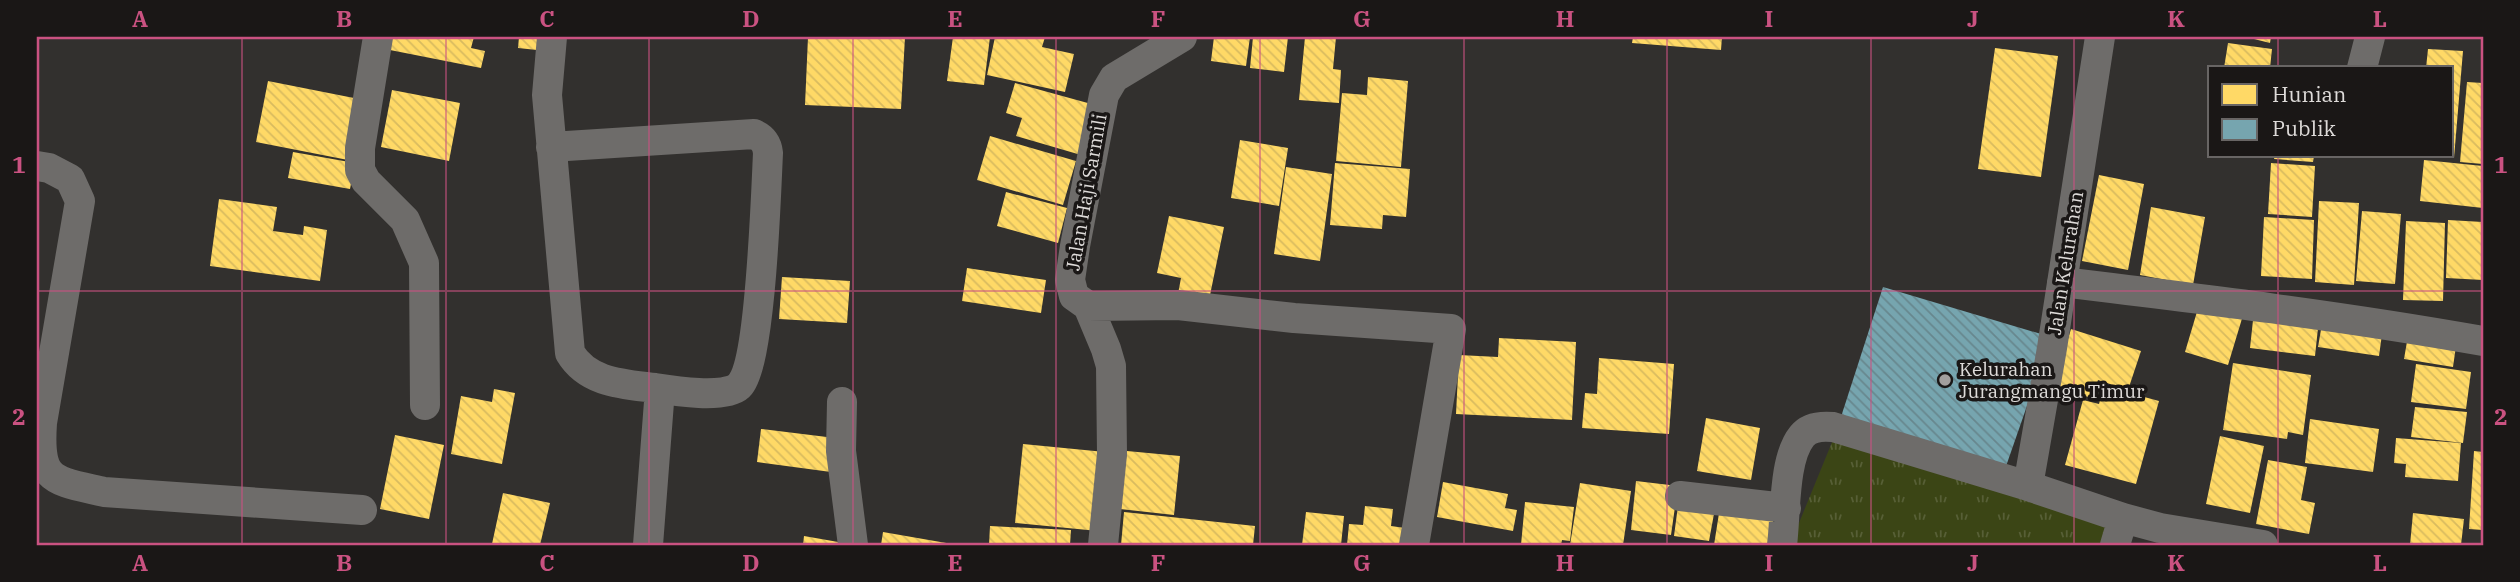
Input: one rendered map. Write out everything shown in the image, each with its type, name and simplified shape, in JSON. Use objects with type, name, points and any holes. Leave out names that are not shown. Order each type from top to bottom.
[{"type":"street","points":[[378,37],[359,156],[360,170],[366,181],[405,220],[424,263],[425,405]]},
{"type":"street","points":[[551,147],[754,134],[767,145],[757,320],[751,359],[746,376],[738,387],[723,393],[660,389],[616,382],[592,376],[577,365],[570,353],[551,147],[547,95],[552,37]]},
{"type":"street","name":"Jalan Haji Sarmili","points":[[1103,545],[1112,454],[1111,366],[1088,306],[1074,296],[1070,280],[1104,95],[1114,78],[1182,37]]},
{"type":"street","name":"Jalan Kelurahan","points":[[2028,486],[2100,37]]},
{"type":"street","points":[[2362,66],[2370,37]]},
{"type":"street","points":[[37,166],[49,168],[70,179],[80,201],[48,318],[40,453],[47,472],[65,483],[104,492],[362,510]]},
{"type":"street","points":[[2062,282],[2407,327],[2483,341]]},
{"type":"street","points":[[1088,306],[1178,305],[1294,318],[1451,329],[1414,545]]},
{"type":"street","points":[[648,545],[660,389]]},
{"type":"street","points":[[842,402],[841,451],[853,545]]},
{"type":"street","points":[[1782,545],[1791,456],[1803,434],[1819,426],[1833,427],[2028,486],[2119,532],[2160,528],[2263,545]]},
{"type":"street","points":[[1680,496],[1786,508]]},
{"type":"green space","points":[[1837,430],[2127,524],[2121,545],[1790,545]]},
{"type":"building: Hunian","points":[[392,37],[474,37],[471,48],[485,51],[481,68],[390,50]]},
{"type":"building: Hunian","points":[[519,37],[539,37],[537,50],[518,48]]},
{"type":"building: Hunian","points":[[808,37],[905,37],[901,109],[805,105]]},
{"type":"building: Hunian","points":[[953,37],[990,37],[984,85],[947,81]]},
{"type":"building: Hunian","points":[[995,37],[1045,37],[1042,47],[1074,54],[1065,92],[987,75]]},
{"type":"building: Hunian","points":[[1214,37],[1250,37],[1246,66],[1211,61]]},
{"type":"building: Hunian","points":[[1253,37],[1288,37],[1284,72],[1250,68]]},
{"type":"building: Hunian","points":[[1305,37],[1336,37],[1333,69],[1341,70],[1339,103],[1299,100]]},
{"type":"building: Hunian","points":[[1633,37],[1722,37],[1721,50],[1632,43]]},
{"type":"building: Hunian","points":[[2246,37],[2271,37],[2270,43]]},
{"type":"building: Hunian","points":[[2228,43],[2272,49],[2270,66],[2224,66]]},
{"type":"building: Hunian","points":[[1995,48],[2058,56],[2041,177],[1978,169]]},
{"type":"building: Hunian","points":[[2428,49],[2463,51],[2454,158],[2454,66],[2426,66]]},
{"type":"building: Hunian","points":[[1368,77],[1408,81],[1401,167],[1336,161],[1342,93],[1367,95]]},
{"type":"building: Hunian","points":[[268,81],[359,99],[348,160],[256,142]]},
{"type":"building: Hunian","points":[[2467,82],[2483,83],[2483,164],[2460,162]]},
{"type":"building: Hunian","points":[[1015,83],[1095,105],[1081,155],[1016,136],[1022,118],[1006,113]]},
{"type":"building: Hunian","points":[[392,90],[460,103],[449,161],[381,147]]},
{"type":"building: Hunian","points":[[990,136],[1076,161],[1063,205],[977,180]]},
{"type":"building: Hunian","points":[[1240,140],[1288,148],[1279,206],[1231,198]]},
{"type":"building: Hunian","points":[[293,152],[355,163],[350,189],[288,178]]},
{"type":"building: Hunian","points":[[2274,158],[2314,158],[2313,162]]},
{"type":"building: Hunian","points":[[2424,160],[2483,166],[2483,208],[2420,201]]},
{"type":"building: Hunian","points":[[1335,163],[1410,169],[1406,217],[1383,215],[1382,229],[1330,225]]},
{"type":"building: Hunian","points":[[2271,163],[2315,166],[2312,217],[2268,214]]},
{"type":"building: Hunian","points":[[1286,167],[1332,174],[1320,261],[1274,254]]},
{"type":"building: Hunian","points":[[2099,175],[2144,184],[2128,270],[2082,261]]},
{"type":"building: Hunian","points":[[1006,192],[1067,208],[1058,243],[997,226]]},
{"type":"building: Hunian","points":[[219,199],[277,207],[273,231],[303,235],[304,226],[327,230],[320,281],[210,266]]},
{"type":"building: Hunian","points":[[2319,201],[2359,203],[2354,285],[2315,282]]},
{"type":"building: Hunian","points":[[2151,207],[2205,217],[2193,285],[2140,275]]},
{"type":"building: Hunian","points":[[2362,211],[2401,214],[2395,284],[2356,281]]},
{"type":"building: Hunian","points":[[1169,216],[1224,227],[1209,300],[1178,294],[1181,278],[1157,273]]},
{"type":"building: Hunian","points":[[2264,217],[2314,220],[2312,279],[2261,276]]},
{"type":"building: Hunian","points":[[2448,220],[2483,222],[2483,280],[2446,278]]},
{"type":"building: Hunian","points":[[2406,221],[2445,223],[2443,301],[2403,300]]},
{"type":"building: Hunian","points":[[967,268],[1046,280],[1041,313],[962,301]]},
{"type":"building: Hunian","points":[[782,277],[850,281],[847,323],[779,319]]},
{"type":"building: Hunian","points":[[2199,305],[2244,312],[2228,365],[2185,352]]},
{"type":"building: Hunian","points":[[2254,311],[2319,319],[2315,356],[2250,348]]},
{"type":"building: Hunian","points":[[2323,318],[2383,327],[2379,356],[2318,347]]},
{"type":"building: Hunian","points":[[2071,329],[2141,351],[2128,390],[2098,380],[2092,398],[2054,387]]},
{"type":"building: Hunian","points":[[2409,330],[2457,339],[2453,367],[2404,359]]},
{"type":"building: Hunian","points":[[1499,338],[1576,342],[1572,420],[1456,414],[1459,355],[1498,357]]},
{"type":"building: Hunian","points":[[1599,358],[1674,364],[1669,434],[1582,428],[1585,393],[1597,394]]},
{"type":"building: Hunian","points":[[2233,363],[2311,375],[2303,435],[2288,432],[2287,439],[2223,430]]},
{"type":"building: Hunian","points":[[2416,364],[2471,372],[2466,409],[2411,402]]},
{"type":"building: Hunian","points":[[2104,386],[2159,401],[2136,484],[2065,465],[2083,400],[2099,404]]},
{"type":"building: Hunian","points":[[494,389],[515,393],[502,464],[451,454],[461,396],[492,402]]},
{"type":"building: Hunian","points":[[2415,407],[2467,412],[2463,443],[2411,437]]},
{"type":"building: Hunian","points":[[1706,418],[1760,428],[1751,480],[1697,471]]},
{"type":"building: Hunian","points":[[2310,419],[2379,429],[2373,472],[2305,463]]},
{"type":"building: Hunian","points":[[761,429],[835,438],[831,472],[757,462]]},
{"type":"building: Hunian","points":[[395,435],[444,445],[429,519],[380,509]]},
{"type":"building: Hunian","points":[[2220,436],[2264,446],[2250,513],[2206,504]]},
{"type":"building: Hunian","points":[[2396,438],[2461,443],[2458,481],[2405,477],[2406,464],[2394,463]]},
{"type":"building: Hunian","points":[[1023,444],[1105,452],[1098,531],[1015,523]]},
{"type":"building: Hunian","points":[[1127,451],[1180,456],[1174,515],[1120,509]]},
{"type":"building: Hunian","points":[[2474,451],[2483,452],[2483,530],[2469,529]]},
{"type":"building: Hunian","points":[[2268,460],[2307,467],[2301,500],[2315,503],[2309,534],[2256,524]]},
{"type":"building: Hunian","points":[[1636,481],[1678,486],[1671,535],[1631,530]]},
{"type":"building: Hunian","points":[[1443,482],[1508,494],[1505,508],[1517,510],[1513,531],[1437,517]]},
{"type":"building: Hunian","points":[[1580,483],[1631,491],[1623,545],[1570,545]]},
{"type":"building: Hunian","points":[[503,493],[550,503],[540,545],[492,544]]},
{"type":"building: Hunian","points":[[1679,498],[1716,503],[1709,541],[1674,536]]},
{"type":"building: Hunian","points":[[1525,502],[1574,507],[1570,541],[1562,540],[1561,545],[1521,545]]},
{"type":"building: Hunian","points":[[1365,506],[1393,509],[1391,526],[1412,529],[1411,545],[1347,545],[1349,524],[1363,525]]},
{"type":"building: Hunian","points":[[1720,507],[1774,515],[1769,545],[1714,545]]},
{"type":"building: Hunian","points":[[1124,512],[1255,526],[1253,545],[1121,545]]},
{"type":"building: Hunian","points":[[1306,512],[1344,516],[1341,545],[1302,545]]},
{"type":"building: Hunian","points":[[2413,513],[2464,519],[2461,545],[2410,545]]},
{"type":"building: Hunian","points":[[990,526],[1071,530],[1070,545],[989,545]]},
{"type":"building: Hunian","points":[[883,532],[952,544],[952,545],[881,545]]},
{"type":"building: Hunian","points":[[804,536],[844,543],[844,545],[803,545]]},
{"type":"building: Publik","name":"Kelurahan Jurangmangu Timur","points":[[1883,287],[2051,337],[2004,472],[1839,423]]},
{"type":"place","name":"Kelurahan Jurangmangu Timur","points":[[1945,380]]}]
